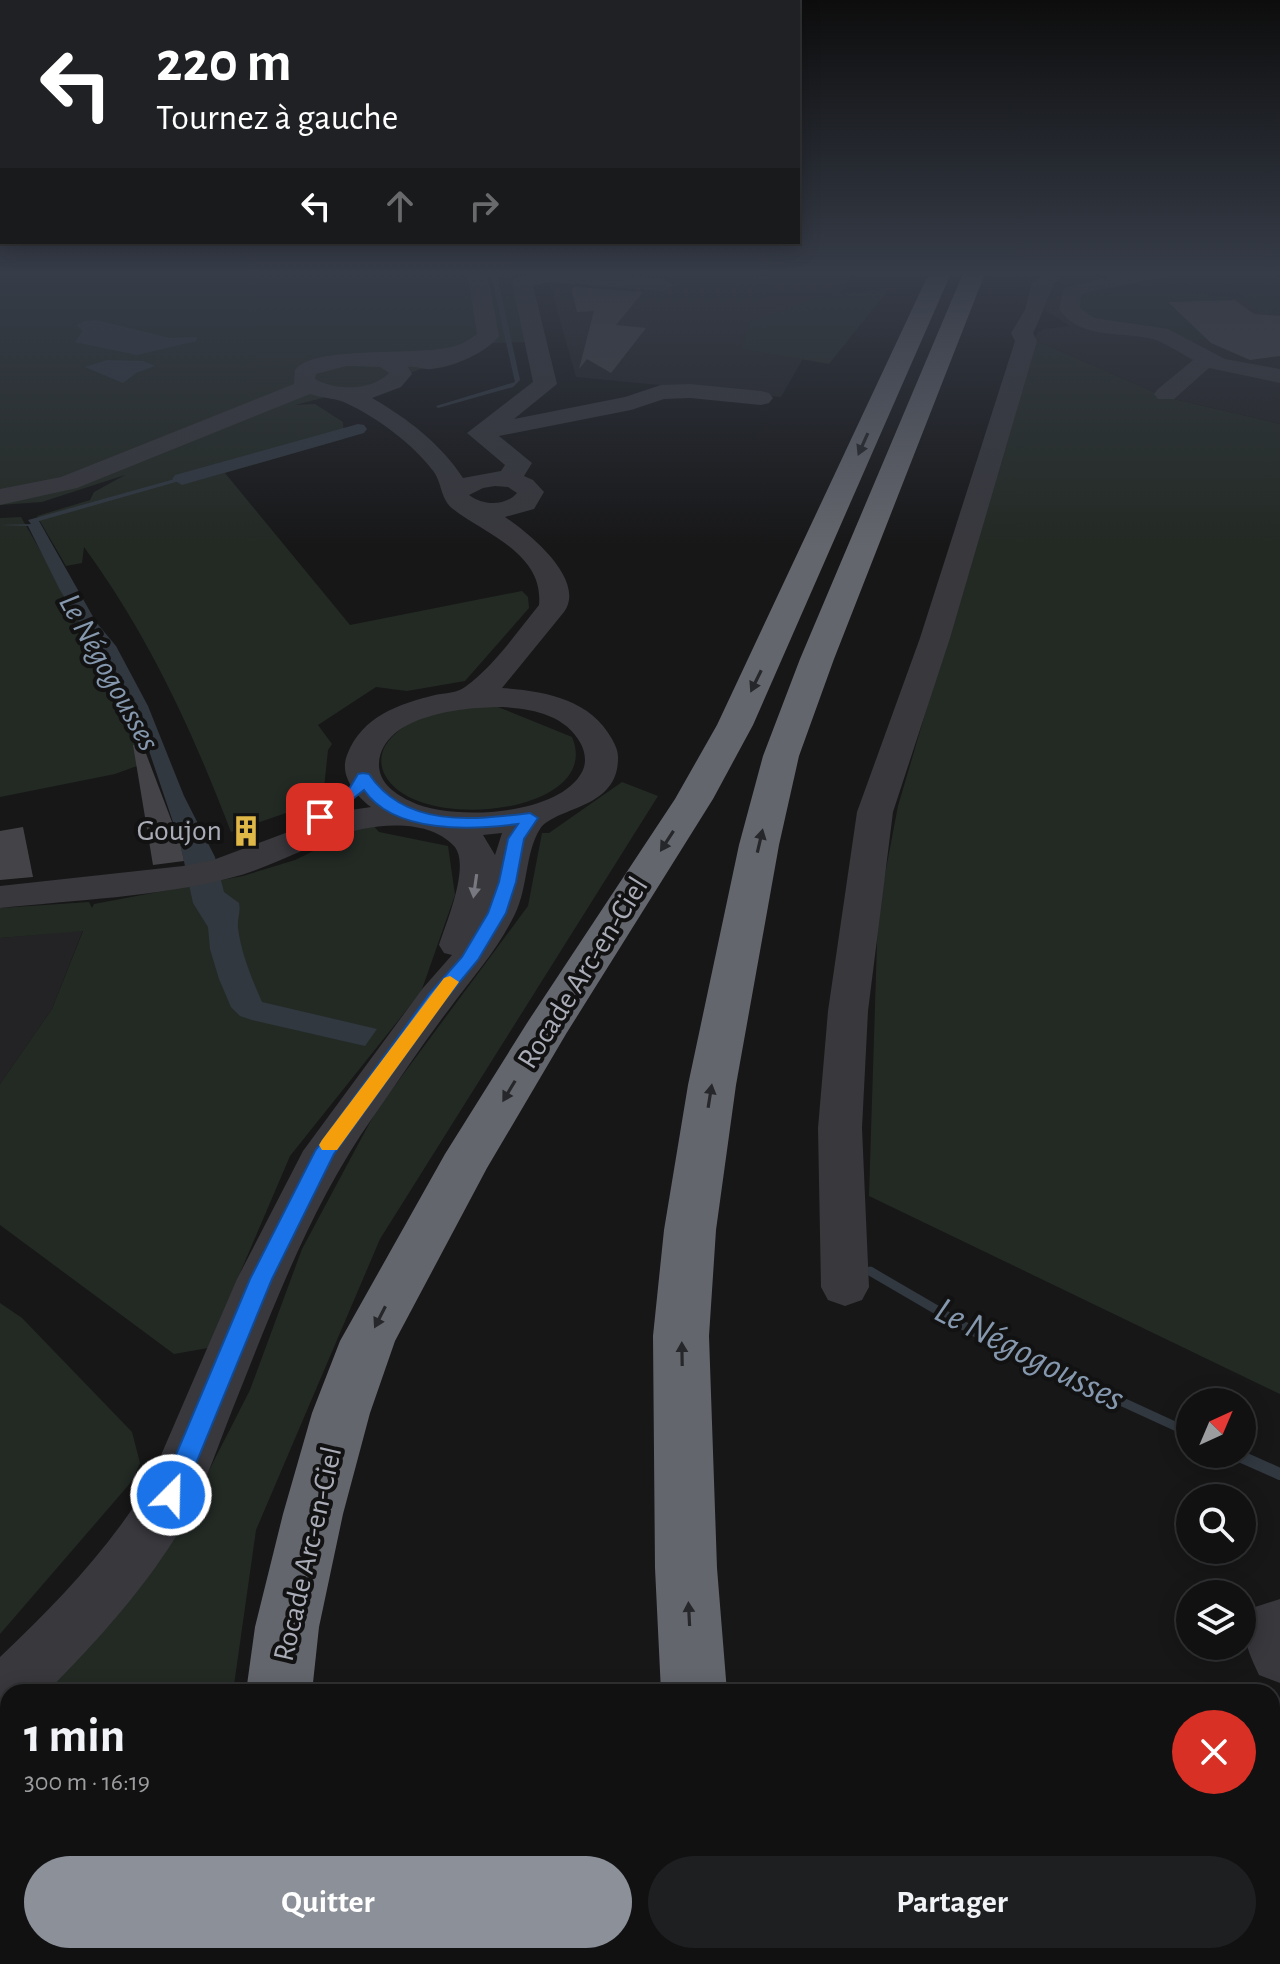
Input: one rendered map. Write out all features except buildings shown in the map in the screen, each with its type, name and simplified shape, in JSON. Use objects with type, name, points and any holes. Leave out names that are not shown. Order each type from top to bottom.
[{"type":"highway","name":"Rocade Arc-en-Ciel","points":[[280,1684],[287,1627],[313,1514],[341,1413],[368,1341],[463,1167],[543,1034],[694,799],[735,725],[899,363]]},
{"type":"highway","points":[[694,1684],[685,1521],[684,1306],[690,1230],[712,1085],[756,860],[781,756],[817,659],[938,363]]},
{"type":"street","points":[[309,386],[302,376],[314,365],[328,363]]},
{"type":"street","points":[[367,363],[391,373]]},
{"type":"street","points":[[341,393],[425,363]]},
{"type":"street","points":[[479,433],[545,384],[540,363]]},
{"type":"street","points":[[845,1287],[840,1128],[848,1011],[875,812],[935,638],[1019,363]]},
{"type":"street","points":[[1166,394],[1203,363]]},
{"type":"street","points":[[1223,363],[1280,376]]},
{"type":"street","points":[[391,373],[384,396],[396,419],[452,477],[466,500],[523,544],[549,576],[557,597],[554,606],[499,675],[471,698]]},
{"type":"street","points":[[0,497],[68,483],[309,386],[369,403],[396,419],[443,456],[511,488],[523,529],[562,580],[570,598],[564,625],[534,664],[529,680],[538,703]]},
{"type":"street","points":[[479,433],[631,403],[661,392],[690,391],[761,398]]},
{"type":"street","points":[[466,500],[502,510],[519,463],[479,433]]},
{"type":"street","points":[[466,500],[472,483],[511,488]]},
{"type":"street","points":[[0,897],[183,877],[238,863],[357,819],[428,819],[488,824],[530,818],[559,807],[582,793],[597,776],[602,759],[599,742],[587,727],[566,712],[512,698],[471,698],[418,709],[378,732],[367,746],[361,762],[363,777],[381,798],[428,819],[464,836],[475,848],[478,860],[466,922],[437,997]]},
{"type":"street","points":[[238,863],[342,802],[355,792],[363,777]]},
{"type":"street","points":[[14,1684],[74,1625],[150,1531],[171,1495],[261,1279],[325,1151],[437,997],[469,960],[497,913],[508,882],[516,839],[530,818]]},
{"type":"street","points":[[1280,1626],[1273,1627],[1280,1656]]},
{"type":"shaded area","points":[[0,363],[438,363],[386,382],[295,405],[315,404],[343,422],[344,439],[225,473],[350,625],[522,591],[528,597],[529,608],[465,681],[407,691],[376,687],[318,725],[332,744],[328,750],[324,788],[289,812],[231,832],[184,720],[129,615],[84,547],[82,563],[66,566],[37,516],[90,500],[94,492],[125,475],[42,502],[0,505]]},
{"type":"shaded area","points":[[99,363],[147,363],[155,366],[136,373],[123,383],[85,367]]},
{"type":"shaded area","points":[[511,363],[516,363],[520,380],[513,387],[438,408],[436,406],[515,382]]},
{"type":"shaded area","points":[[572,363],[801,363],[781,397],[576,377]]},
{"type":"shaded area","points":[[1028,363],[1087,363],[1165,397],[1280,424],[1280,1394],[869,1196],[878,911],[898,806]]},
{"type":"shaded area","points":[[1087,363],[1280,363],[1280,424],[1165,397]]},
{"type":"shaded area","points":[[357,428],[359,430],[39,521],[96,622],[116,646],[148,706],[184,796],[215,857],[224,892],[239,903],[238,928],[242,947],[262,1002],[377,1029],[365,1046],[252,1020],[240,1016],[231,1007],[210,949],[208,927],[193,903],[180,843],[138,718],[60,590],[28,526],[0,525],[31,524],[28,520]]},
{"type":"shaded area","points":[[21,517],[129,705],[148,762],[115,774],[0,797],[0,518]]},
{"type":"shaded area","points":[[478,706],[498,707],[572,737],[575,763],[561,784],[536,799],[502,807],[466,810],[432,805],[403,794],[385,775],[381,764],[383,749],[403,727],[439,712]]},
{"type":"shaded area","points":[[622,782],[658,796],[380,1239],[256,1530],[234,1684],[41,1684],[199,1490],[250,1390],[302,1249],[376,1111],[528,906],[542,833],[549,833]]},
{"type":"shaded area","points":[[371,823],[379,832],[448,846],[455,895],[421,992],[290,1156],[208,1348],[174,1354],[0,1225],[0,1084],[52,1009],[83,931],[0,938],[0,908],[89,902],[92,908],[94,904],[243,876],[295,860]]},
{"type":"shaded area","points":[[83,930],[52,1009],[0,1084],[0,938]]},
{"type":"shaded area","points":[[0,1303],[22,1318],[132,1432],[140,1463],[132,1481],[0,1634]]},
{"type":"waterway","points":[[182,479],[358,429]]},
{"type":"waterway","name":"Le Négogousses","points":[[870,1271],[990,1341],[1176,1427]]},
{"type":"waterway","name":"Le Négogousses","points":[[1256,1463],[1280,1474]]},
{"type":"slow traffic","points":[[329,1145],[450,982]]},
{"type":"place","name":"Goujon","points":[[246,831]]},
{"type":"route","points":[[171,1495],[261,1279],[325,1151],[437,997],[469,960],[497,913],[508,882],[516,839],[530,818],[473,825],[427,820],[389,805],[373,792],[363,777],[355,792],[320,817]]}]
